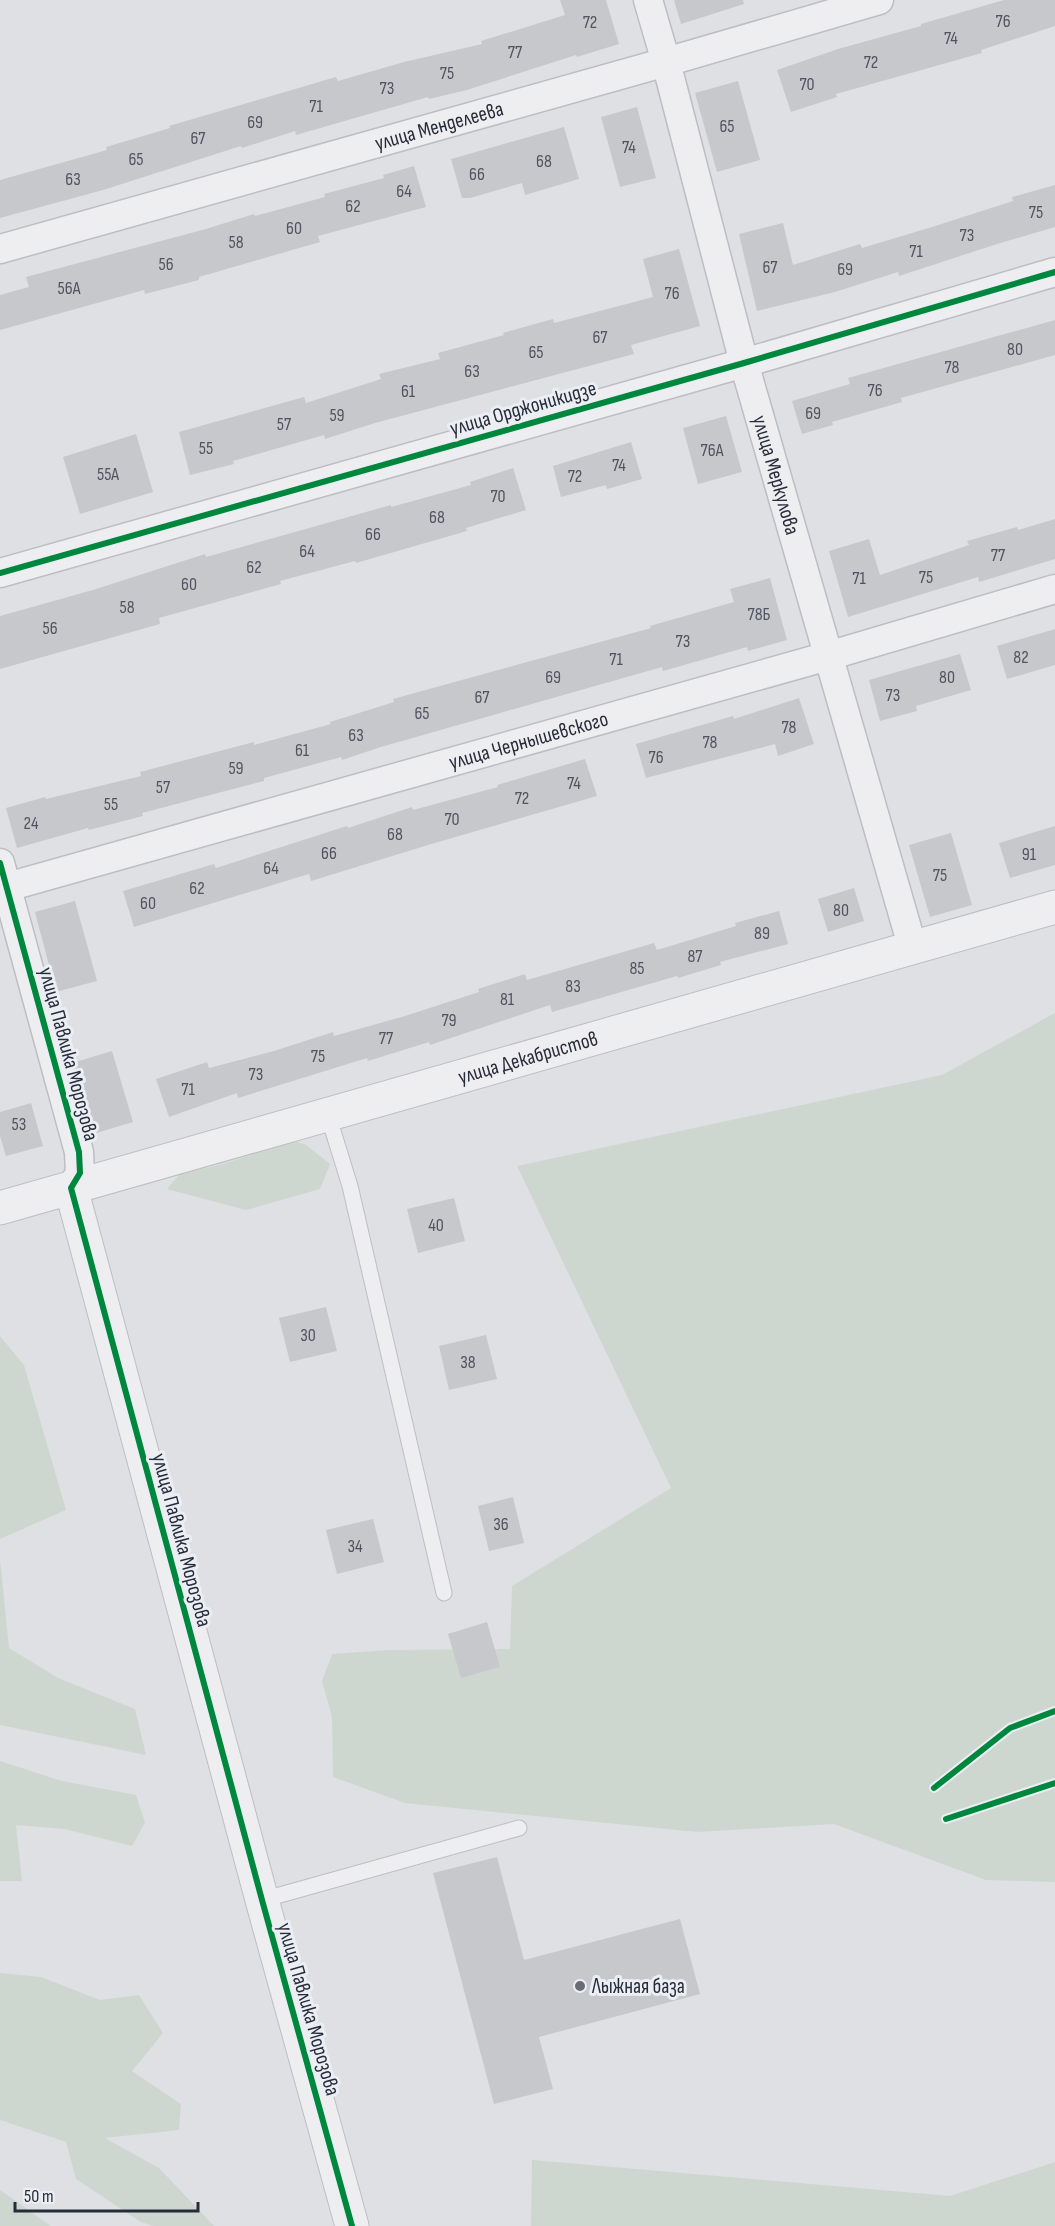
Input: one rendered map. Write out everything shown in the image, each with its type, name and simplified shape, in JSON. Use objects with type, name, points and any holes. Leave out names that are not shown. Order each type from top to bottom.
[{"type":"street","name":"улица Меркулова","points":[[648,0],[744,363],[913,948]]},
{"type":"street","name":"улица Менделеева","points":[[0,249],[879,0]]},
{"type":"street","name":"улица Орджоникидзе","points":[[0,573],[744,363],[1055,272]]},
{"type":"street","name":"улица Чернышевского","points":[[2,880],[828,656],[1055,589]]},
{"type":"street","name":"улица Павлика Морозова","points":[[2,880],[79,1152],[80,1173],[71,1188],[352,2226]]},
{"type":"street","name":"улица Декабристов","points":[[0,1208],[1055,907]]},
{"type":"lane","points":[[328,1115],[350,1186],[444,1593]]},
{"type":"lane","points":[[262,1900],[519,1827]]},
{"type":"shaded area","points":[[1055,1013],[1055,1882],[986,1880],[834,1824],[697,1832],[405,1803],[333,1777],[332,1717],[322,1681],[332,1654],[390,1650],[510,1649],[512,1586],[671,1488],[517,1166],[942,1075]]},
{"type":"shaded area","points":[[271,1133],[306,1145],[330,1164],[320,1189],[246,1210],[167,1189],[180,1174],[251,1155]]},
{"type":"shaded area","points":[[0,1336],[24,1365],[66,1510],[0,1539]]},
{"type":"shaded area","points":[[0,1559],[9,1648],[58,1678],[135,1709],[146,1755],[0,1725]]},
{"type":"shaded area","points":[[0,1761],[62,1781],[136,1795],[145,1823],[132,1846],[65,1829],[16,1825],[22,1881],[0,1881]]},
{"type":"shaded area","points":[[0,1973],[41,1977],[100,2000],[139,1995],[163,2033],[132,2071],[181,2104],[179,2130],[105,2138],[159,2168],[214,2226],[153,2226],[141,2222],[76,2179],[66,2142],[0,2120]]},
{"type":"shaded area","points":[[532,2160],[950,2196],[1055,2162],[1055,2226],[531,2226]]},
{"type":"shaded area","points":[[0,2190],[51,2226],[0,2226]]},
{"type":"building","points":[[560,0],[606,0],[619,44],[577,57],[576,55],[467,90],[429,99],[428,97],[296,135],[295,131],[242,148],[241,146],[103,190],[0,218],[0,180],[107,150],[106,147],[170,128],[169,126],[336,77],[338,81],[404,62],[482,44],[481,41],[565,15]]},
{"type":"building","points":[[674,0],[743,0],[744,4],[681,24]]},
{"type":"building","points":[[1004,0],[1055,0],[1055,26],[981,50],[982,53],[836,94],[837,97],[791,112],[777,70],[838,49]]},
{"type":"building","points":[[738,81],[760,160],[717,172],[695,93]]},
{"type":"building","points":[[637,107],[656,178],[620,187],[601,117]]},
{"type":"building","points":[[564,127],[579,179],[525,195],[522,183],[470,198],[462,198],[451,159]]},
{"type":"building","points":[[414,166],[426,207],[318,236],[320,242],[199,277],[199,280],[145,294],[144,290],[0,330],[0,295],[29,287],[26,277],[254,214],[255,216],[325,197],[324,194],[384,178],[383,175]]},
{"type":"building","points":[[1055,185],[1055,227],[899,276],[898,272],[835,292],[757,311],[739,234],[783,223],[793,265],[860,244],[862,248],[932,227],[1013,201],[1012,197]]},
{"type":"building","points":[[679,249],[700,326],[631,345],[634,354],[375,423],[325,439],[324,435],[233,461],[234,464],[190,475],[179,432],[304,397],[306,403],[381,379],[379,374],[440,359],[438,353],[504,335],[503,333],[553,319],[554,323],[653,297],[643,259]]},
{"type":"building","points":[[1055,320],[1055,355],[901,398],[902,402],[832,422],[833,425],[802,434],[792,401],[850,384],[848,378]]},
{"type":"building","points":[[726,416],[742,472],[698,484],[683,428]]},
{"type":"building","points":[[136,434],[153,492],[80,514],[63,457]]},
{"type":"building","points":[[631,442],[642,479],[607,489],[606,485],[561,497],[553,466]]},
{"type":"building","points":[[513,468],[526,510],[466,528],[467,531],[356,563],[355,561],[280,581],[281,584],[159,618],[160,624],[0,669],[0,616],[93,590],[205,554],[206,557],[471,485],[470,482]]},
{"type":"building","points":[[1055,519],[1055,559],[979,582],[978,577],[848,617],[829,551],[869,539],[880,575],[969,545],[967,541]]},
{"type":"building","points":[[770,578],[787,640],[748,651],[747,647],[663,671],[662,667],[342,760],[341,757],[264,778],[264,781],[142,813],[143,816],[89,830],[88,828],[17,848],[6,808],[141,776],[140,772],[331,724],[330,722],[394,702],[393,699],[651,628],[650,626],[734,602],[730,589]]},
{"type":"building","points":[[1055,629],[1055,665],[1007,679],[997,646]]},
{"type":"building","points":[[960,654],[971,690],[916,706],[917,711],[880,721],[869,680]]},
{"type":"building","points":[[799,698],[814,744],[778,756],[775,744],[646,778],[636,744],[733,716],[734,719]]},
{"type":"building","points":[[585,759],[597,796],[311,881],[309,874],[134,927],[123,891],[214,864],[216,868],[347,826],[348,828],[412,807],[413,810],[498,787],[497,785]]},
{"type":"building","points":[[1055,826],[1055,865],[1010,878],[999,843]]},
{"type":"building","points":[[951,833],[972,905],[930,917],[909,845]]},
{"type":"building","points":[[854,888],[864,921],[828,932],[818,899]]},
{"type":"building","points":[[75,901],[97,981],[56,992],[35,912]]},
{"type":"building","points":[[779,911],[788,944],[720,962],[721,965],[678,978],[677,976],[552,1012],[550,1005],[430,1045],[429,1042],[368,1061],[367,1058],[238,1098],[237,1093],[169,1117],[156,1079],[207,1062],[209,1068],[333,1032],[334,1036],[405,1016],[525,974],[527,980],[654,943],[657,950],[736,926],[735,923]]},
{"type":"building","points":[[112,1051],[133,1122],[93,1134],[72,1063]]},
{"type":"building","points":[[31,1103],[43,1146],[6,1156],[0,1136],[0,1112]]},
{"type":"building","points":[[454,1198],[465,1241],[418,1253],[407,1209]]},
{"type":"building","points":[[326,1307],[337,1351],[290,1362],[279,1318]]},
{"type":"building","points":[[486,1335],[497,1379],[449,1390],[439,1346]]},
{"type":"building","points":[[513,1497],[524,1543],[489,1551],[478,1506]]},
{"type":"building","points":[[373,1519],[384,1562],[337,1574],[326,1530]]},
{"type":"building","points":[[487,1622],[500,1667],[461,1678],[448,1634]]},
{"type":"building","name":"Лыжная база","points":[[497,1857],[524,1960],[680,1919],[700,1994],[539,2037],[553,2089],[494,2104],[433,1873]]},
{"type":"cycle path","points":[[0,573],[744,363],[1055,272]]},
{"type":"cycle path","points":[[0,863],[79,1152],[80,1173],[71,1188],[352,2226]]},
{"type":"cycle path","points":[[934,1788],[1010,1728],[1055,1711]]},
{"type":"cycle path","points":[[946,1819],[1055,1783]]},
{"type":"place","name":"Лыжная база","points":[[580,1986]]}]
